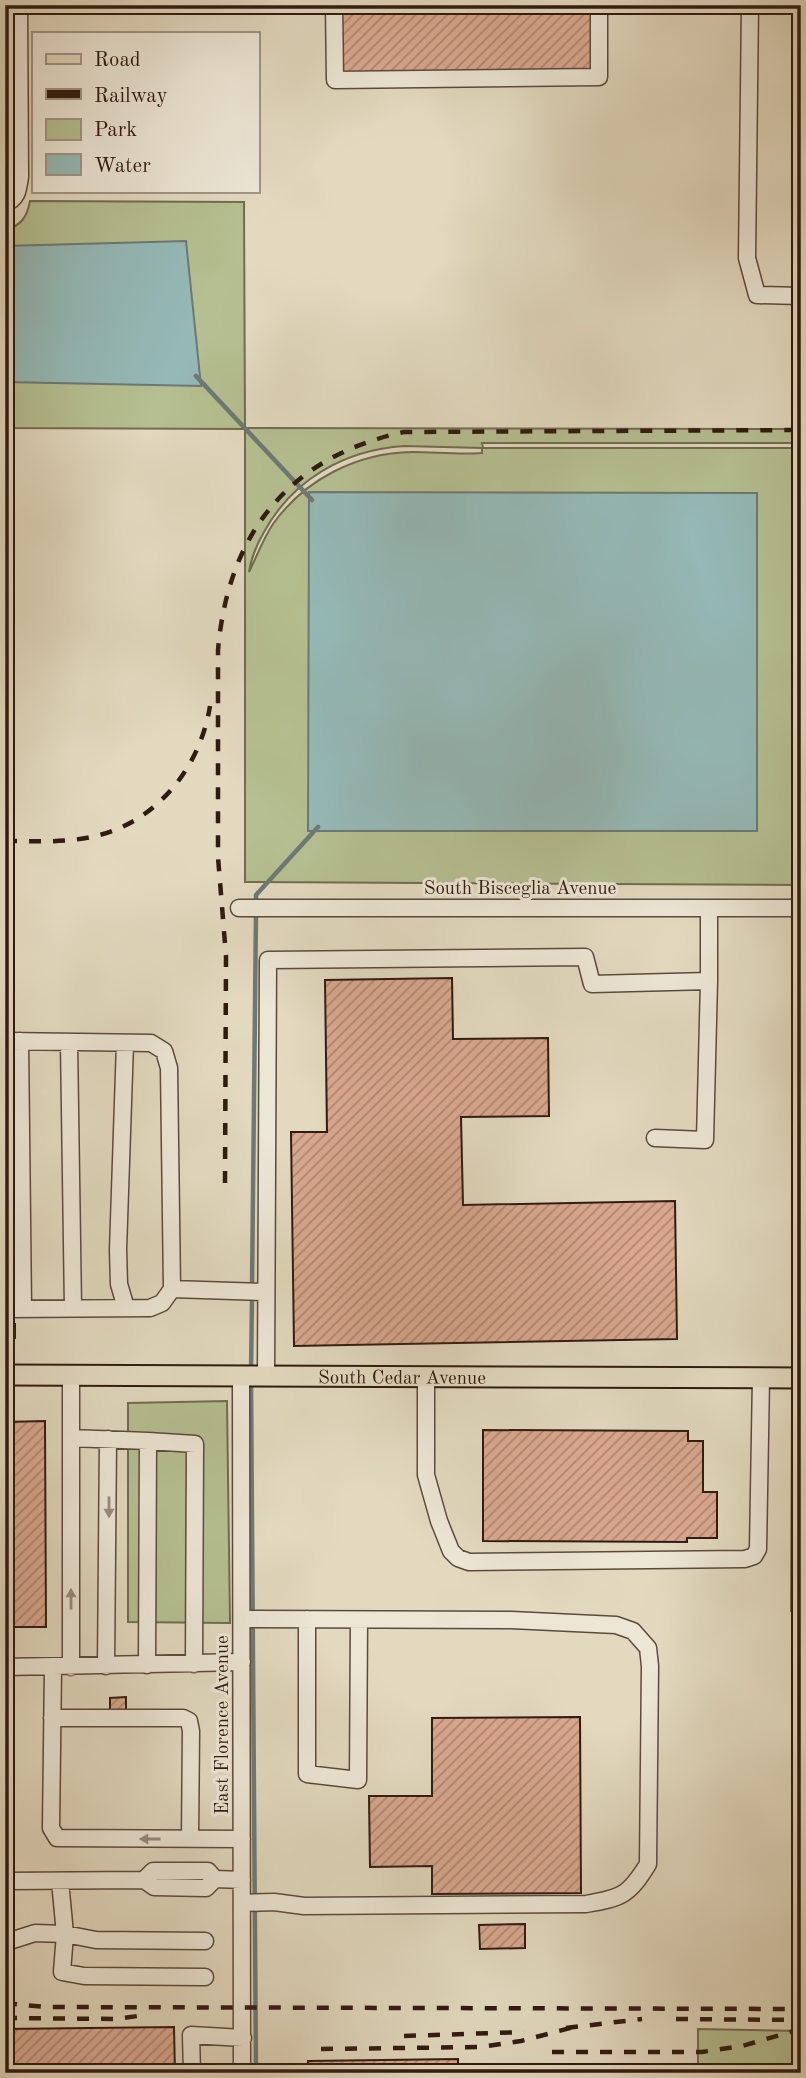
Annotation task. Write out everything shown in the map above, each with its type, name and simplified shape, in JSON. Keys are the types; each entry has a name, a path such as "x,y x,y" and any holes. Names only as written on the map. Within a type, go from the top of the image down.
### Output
{"main road":[{"name":"South Cedar Avenue","path":"5,1375 801,1378"}],"street":[{"path":"5,203 16,196 20,177 19,5"},
{"path":"334,5 335,80 349,80 599,77 599,5"},
{"path":"750,5 747,258 757,295 801,296"},
{"name":"South Bisceglia Avenue","path":"239,908 801,908"},
{"path":"655,1138 705,1140 709,908"},
{"path":"266,1377 268,960 585,957 592,984 709,981"},
{"path":"5,1309 23,1309 73,1309 150,1308 162,1303 172,1289 169,1068 164,1051 151,1043 13,1041 23,1309"},
{"path":"69,1042 73,1309"},
{"path":"125,1043 118,1250 119,1284 125,1308"},
{"path":"172,1289 265,1292"},
{"path":"71,1375 71,1667"},
{"name":"East Florence Avenue","path":"241,1377 243,2073"},
{"path":"426,1377 426,1475 451,1551 458,1559 469,1562 745,1559 754,1556 758,1549 761,1378"},
{"path":"71,1438 195,1444 194,1664"},
{"path":"106,1666 108,1439"},
{"path":"147,1665 148,1441"},
{"path":"242,1619 524,1621 616,1625 633,1632 648,1648 650,1666 648,1864 634,1886 615,1899 586,1904 304,1906 274,1902 243,1903"},
{"path":"307,1619 307,1774 358,1780 359,1620"},
{"path":"5,1667 242,1662"},
{"path":"53,1667 51,1828 57,1838 243,1839"},
{"path":"52,1718 183,1718 189,1721 190,1839"},
{"path":"5,1881 144,1881 153,1871 208,1871 215,1879 243,1880"},
{"path":"60,1881 65,1934 62,1972 84,1976 205,1977"},
{"path":"5,1940 35,1933 65,1934 96,1940 205,1941"},
{"path":"192,2073 191,2035 243,2038"}],"green space":[{"path":"30,201 244,202 245,428 801,429 801,443 482,443 483,448 801,448 801,885 245,882 245,429 5,428 5,230 19,223","holes":["404,446 482,448 482,453 473,454 412,452 372,457 334,471 300,494 286,508 269,530 249,572 259,541 276,513 305,483 341,461 361,454"]},
{"path":"227,1401 230,1623 128,1622 128,1403"},
{"path":"792,1408 801,1408 801,1611 791,1611"},
{"path":"698,2029 801,2031 801,2073 698,2073"}],"water":[{"path":"186,241 201,386 5,382 5,246"},
{"path":"309,492 757,493 757,831 308,831"}],"building":[{"path":"334,5 599,5 599,77 335,80"},
{"path":"452,978 453,1039 548,1038 549,1116 461,1117 463,1205 675,1201 677,1339 294,1346 291,1132 327,1132 325,980"},
{"path":"5,1324 15,1324 15,1338 5,1338"},
{"path":"45,1421 46,1627 5,1627 5,1422"},
{"path":"483,1430 688,1431 688,1441 703,1441 703,1492 717,1492 717,1538 687,1538 687,1542 483,1541"},
{"path":"126,1697 126,1712 110,1711 110,1698"},
{"path":"580,1717 581,1893 432,1894 432,1866 370,1867 369,1796 432,1796 432,1718"},
{"path":"525,1924 525,1948 480,1949 479,1925"},
{"path":"174,2027 175,2073 5,2073 5,2029"},
{"path":"458,2059 458,2073 308,2073 308,2061"}],"waterway":[{"path":"196,376 312,500"},
{"path":"256,903 256,895 318,827"},
{"path":"252,1288 256,912"},
{"path":"251,1372 252,1297"},
{"path":"251,1381 256,2073"}],"railway":[{"path":"225,1183 226,956 218,857 218,650 224,608 235,571 251,537 271,507 297,481 327,460 363,444 404,432 801,430"},
{"path":"5,841 80,839 114,830 136,820 155,806 185,771 205,729 210,706"},
{"path":"5,2003 45,2007 801,2009"},
{"path":"5,2018 116,2019 145,2015"},
{"path":"566,2028 642,2019"},
{"path":"676,2019 801,2020"},
{"path":"321,2049 481,2047 521,2041 574,2027"},
{"path":"552,2052 702,2052 742,2046 801,2029"},
{"path":"404,2036 524,2032"}]}
